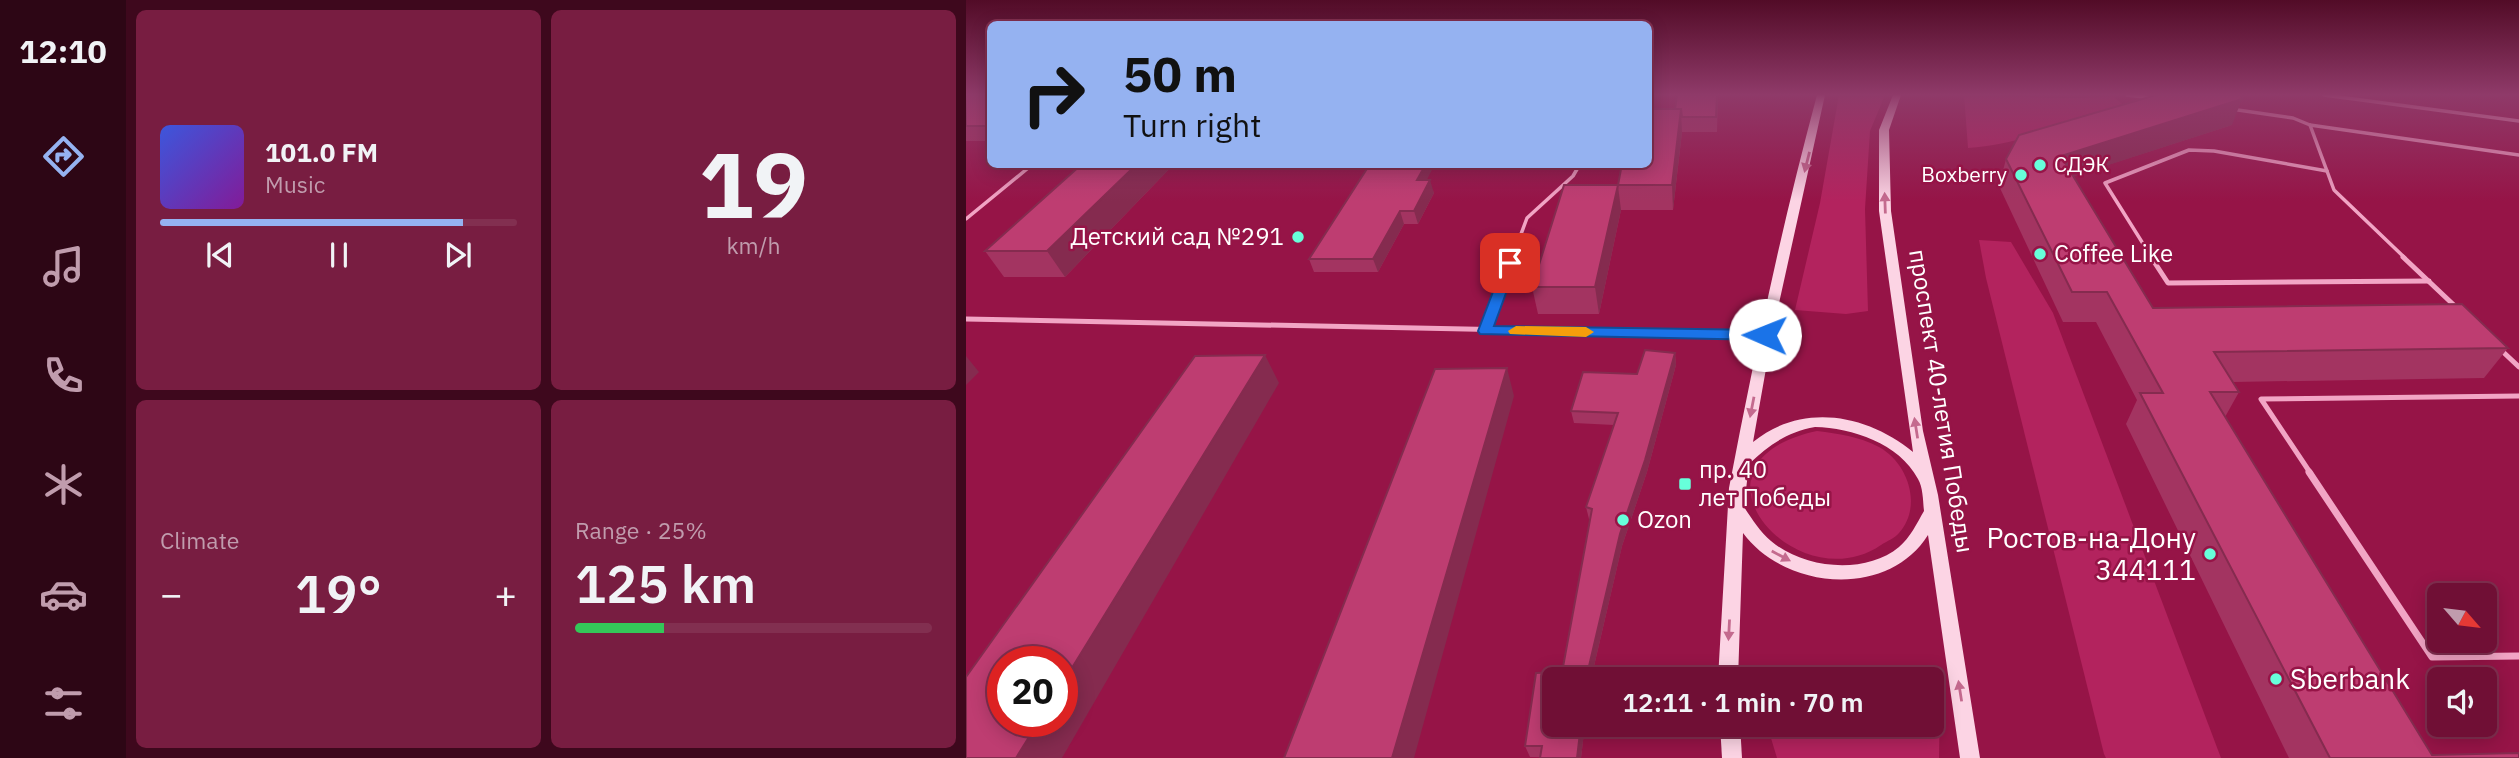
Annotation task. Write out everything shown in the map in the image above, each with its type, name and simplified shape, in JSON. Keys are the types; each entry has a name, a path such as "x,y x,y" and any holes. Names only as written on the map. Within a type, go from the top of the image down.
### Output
{"main road":[{"path":"1729,667 1736,507 1741,462 1765,335 1813,130"},
{"name":"проспект 40-летия Победы","path":"1884,130 1885,211 1916,431 1932,512 1970,758"},
{"path":"1741,462 1776,433 1808,423 1835,422 1874,432 1898,445 1926,478"},
{"path":"1736,507 1768,549 1799,566 1838,572 1875,567 1905,552 1932,512"},
{"path":"1731,737 1732,758"}],"lane":[{"path":"2312,130 2334,190 2459,309"},
{"path":"2347,130 2519,155"},
{"path":"2327,171 2214,151 2189,150 2105,183 2168,283 2429,281"},
{"path":"966,219 1028,168"},
{"path":"1485,331 1527,218 1573,176 1578,168"},
{"path":"966,318 1765,335"},
{"path":"2499,348 2519,367"},
{"path":"2519,396 2261,399 2432,657 2519,656"}],"shaded area":[{"path":"1833,130 1870,130 1865,209 1868,311 1846,314 1795,310 1820,203"},
{"path":"1967,130 2049,130 2008,142 1968,148"},
{"path":"1979,240 2011,242 2053,313 2221,758 2106,758 2104,754 1986,278"},
{"path":"1817,431 1864,440 1879,447 1898,463 1909,486 1911,498 1906,522 1899,533 1881,545 1848,558 1815,556 1785,543 1763,521 1751,496 1754,470 1775,447"},
{"path":"1771,737 1939,737 1939,758 1777,758"}],"building":[{"path":"1652,130 1678,130 1672,185 1618,185 1621,168 1652,168"},
{"path":"2035,130 2142,130 2061,156 2153,308 2462,304 2508,348 2214,352 2239,392 2210,392 2432,755 2519,753 2519,758 2330,758 2140,393 2163,393 2107,292 2072,292 2006,159 2019,135"},
{"path":"1078,168 1133,168 1047,251 985,251"},
{"path":"1367,168 1424,168 1417,180 1430,180 1414,211 1400,211 1373,259 1309,259"},
{"path":"1564,185 1618,185 1595,287 1532,287"},
{"path":"1645,350 1675,353 1645,460 1620,534 1589,667 1563,667 1592,509 1586,507 1618,413 1571,411 1583,372 1637,374"},
{"path":"1265,355 1078,658 1078,646 988,646 1195,356"},
{"path":"1507,368 1392,758 1284,758 1435,369"},
{"path":"987,648 987,737 1029,737 1016,758 966,758 966,677"},
{"path":"1536,673 1542,673 1542,737 1579,737 1577,758 1540,758 1542,746 1525,746"}],"slow traffic":[{"path":"1516,331 1586,332"}],"place":[{"name":"СДЭК","path":"2040,165"},
{"name":"Boxberry","path":"2021,175"},
{"name":"Детский сад №291","path":"1298,237"},
{"name":"Coffee Like","path":"2040,254"},
{"name":"пр. 40 лет Победы","path":"1685,484"},
{"name":"Ozon","path":"1623,520"},
{"name":"Ростов-на-Дону 344111","path":"2210,554"},
{"name":"Sberbank","path":"2276,679"}],"route":[{"path":"1510,263 1485,331 1765,335"}]}
